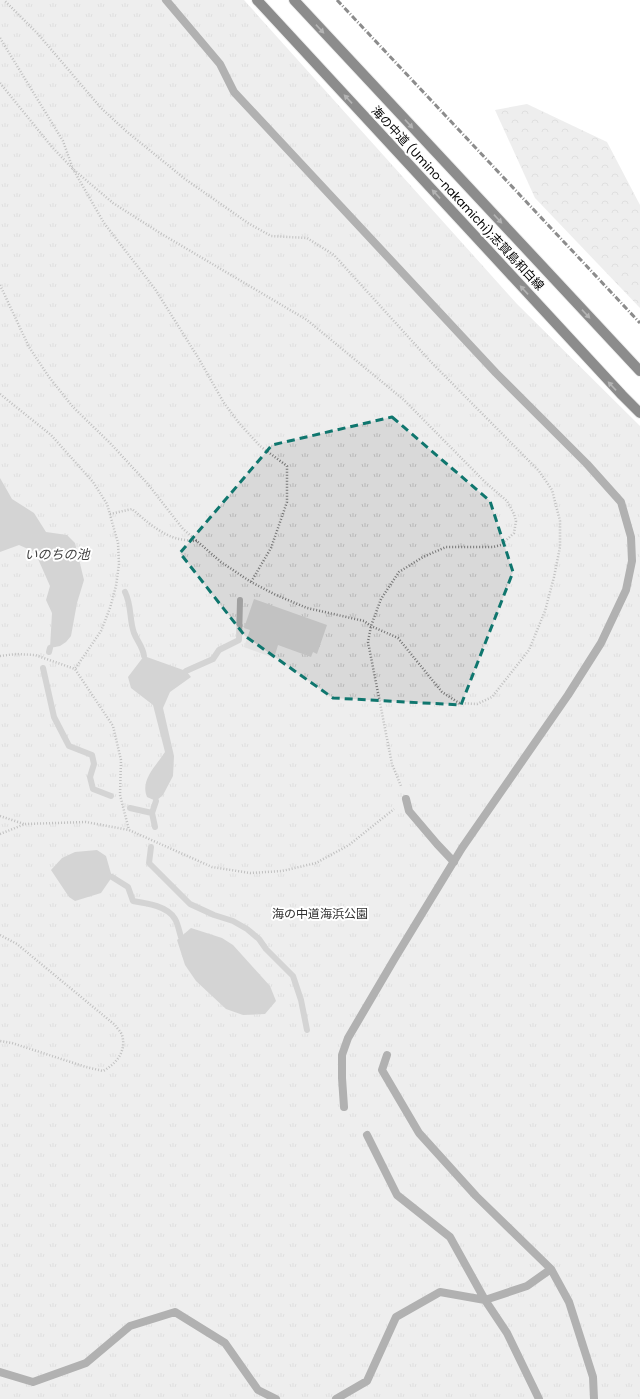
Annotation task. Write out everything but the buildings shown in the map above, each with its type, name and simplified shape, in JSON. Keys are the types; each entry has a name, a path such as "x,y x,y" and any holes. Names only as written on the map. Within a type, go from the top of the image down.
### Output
{"main road":[{"name":"海の中道 (Umino-nakamichi);志賀島和白線","path":"257,0 611,384 640,413"},
{"name":"海の中道 (Umino-nakamichi);志賀島和白線","path":"294,0 640,371"}],"lane":[{"path":"166,0 220,64 234,92 496,373 587,464 621,502 631,537 632,562 626,590 600,643 568,695 454,862 348,1038 342,1055 344,1107"},
{"path":"406,799 409,810 454,862"},
{"path":"387,1055 382,1070 419,1133 476,1196 551,1269 569,1302 593,1377 594,1399"},
{"path":"367,1135 397,1195 450,1237 485,1300 507,1333 539,1399"},
{"path":"336,1399 367,1381 396,1317 440,1292 485,1300 527,1286 551,1269"},
{"path":"0,1372 33,1382 86,1363 130,1326 175,1312 225,1343 258,1390 276,1399"}],"path":[{"path":"0,285 14,317 30,347 49,377 74,407 147,483 183,529 221,562 252,582 276,595 307,608 364,621 371,626 398,638 442,692 458,703 477,704 492,697 529,650 545,611 560,547 560,520 552,490 539,471 431,362 334,255 307,238 271,236 248,223 185,179 126,131 101,108 38,34 4,0"},
{"path":"0,38 63,141 73,169 104,223 155,289 224,403 239,423 260,446 287,466 287,502 271,548 252,582"},
{"path":"0,83 52,147 73,169 113,203 160,233 307,320 404,400 486,483 507,501 516,521 514,533 501,545 446,547 417,560 399,572 380,599 371,626 368,642 392,764 406,799 349,845 316,863 282,872 250,873 212,867 129,830 86,822 25,824 0,816"},
{"path":"0,394 51,435 93,482 107,504 118,543 120,564 110,608 101,632 75,669"},
{"path":"110,514 132,509 153,526 169,535 178,539 198,542"},
{"path":"0,656 16,654 35,655 75,669 113,726 121,760 120,795 129,830"},
{"path":"0,834 25,824"},
{"path":"0,830 5,832"},
{"path":"0,935 17,944 115,1025 122,1035 123,1051 113,1065 103,1071 12,1043 0,1041"}],"highlighted area":[{"path":"392,417 490,501 513,572 461,705 333,698 245,636 180,553 272,445"}],"green space":[{"name":"海の中道海浜公園","path":"0,0 244,0 517,304 640,426 640,1399 0,1399"},
{"path":"527,104 607,142 640,205 640,308 535,198 495,110"}],"water":[{"name":"いのちの池","path":"0,478 12,499 34,513 46,532 67,535 75,543 84,580 77,603 71,636 60,646 50,648 52,613 46,600 50,586 35,552 19,545 0,552"},
{"path":"144,656 186,671 191,677 170,692 163,708 174,756 173,776 163,795 156,801 147,797 145,791 147,779 165,752 153,705 131,688 128,677"},
{"path":"97,850 106,856 112,877 101,893 75,901 69,897 51,870 62,858 75,852"},
{"path":"191,928 222,938 233,945 270,986 276,1001 265,1014 243,1015 226,1009 196,981 185,965 177,940"}],"waterway":[{"path":"125,592 129,602 131,623 144,656"},
{"path":"186,671 213,659 219,650 239,640 240,600"},
{"path":"49,652 50,648"},
{"path":"43,668 54,717 69,746 92,755 94,764 90,777 93,789 111,796"},
{"path":"155,827 152,813 156,801"},
{"path":"130,808 152,813"},
{"path":"151,847 149,863 190,904 214,915 233,921 247,929 259,939 266,949 293,976 301,1000 307,1030"},
{"path":"112,877 128,887 133,901 162,908 172,915 177,923 181,937"}],"railway":[{"path":"337,0 640,323"}]}
